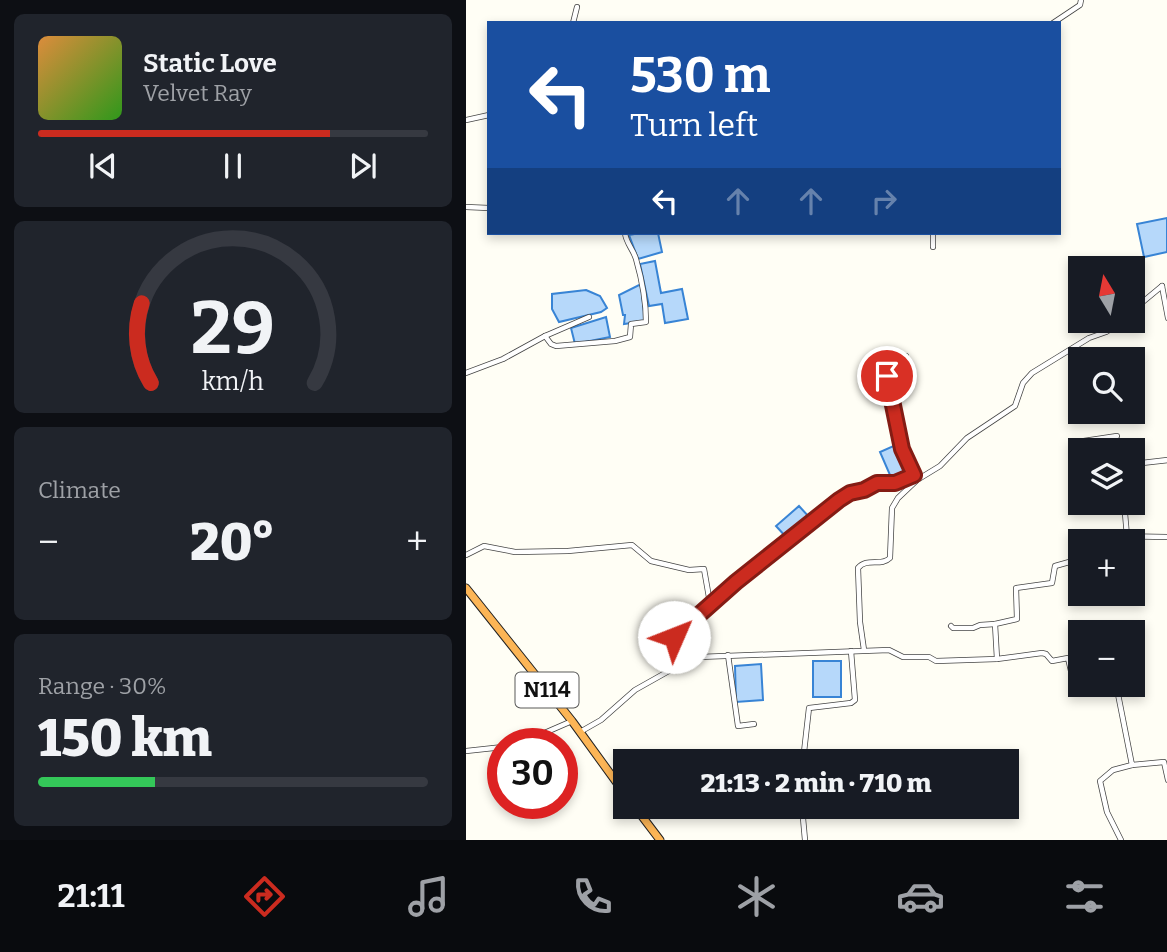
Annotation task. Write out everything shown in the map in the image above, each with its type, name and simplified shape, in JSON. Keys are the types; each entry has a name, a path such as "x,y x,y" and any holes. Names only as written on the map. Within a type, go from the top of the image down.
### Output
{"highway":[{"name":"N114","path":"466,588 572,721 613,777"},
{"path":"644,819 660,840"}],"street":[{"path":"1056,21 1080,5 1081,0"},
{"path":"574,21 577,7"},
{"path":"468,118 487,115"},
{"path":"466,207 487,208"},
{"path":"545,336 556,346 615,341 630,337 631,324 646,321 643,284 625,235"},
{"path":"933,235 933,247"},
{"path":"1145,300 1162,286 1168,318"},
{"path":"466,373 503,359 545,336 589,317"},
{"path":"683,663 674,636 710,603 839,500 877,483 895,483 940,466 967,438 1016,406 1023,383 1032,373 1088,338 1103,333"},
{"path":"906,356 903,373 887,377 902,449 915,477"},
{"path":"1104,438 1117,436"},
{"path":"1145,463 1168,460"},
{"path":"864,650 860,622 859,568 865,562 884,562 890,558 892,508 915,477"},
{"path":"1145,536 1168,537"},
{"path":"466,555 487,546 516,552 568,551 632,545 651,561 689,570 704,569 710,603"},
{"path":"951,626 966,628 1018,617 1016,588 1052,583 1055,566 1068,562"},
{"path":"994,624 997,659"},
{"path":"580,732 601,720 635,690 699,657 889,650 903,657 929,657 936,661 997,659 1045,653 1052,661 1068,658"},
{"path":"804,749 809,708 851,703 855,700 851,651"},
{"path":"728,655 738,726 754,724"},
{"path":"1119,697 1132,765"},
{"path":"556,728 572,721"},
{"path":"466,751 487,749"},
{"path":"1121,840 1107,812 1100,780 1113,770 1164,762 1168,779"},
{"path":"803,819 805,840"}],"water":[{"path":"1167,218 1167,252 1144,256 1137,224"},
{"path":"629,235 658,235 662,252 638,259"},
{"path":"655,261 661,293 682,289 688,319 665,323 662,304 649,306 640,264"},
{"path":"641,284 645,321 624,324 625,315 619,295"},
{"path":"586,290 600,296 607,308 601,312 559,322 552,309 552,294"},
{"path":"606,317 610,337 575,344 571,328"},
{"path":"898,444 912,473 893,482 880,452"},
{"path":"799,506 810,518 787,538 776,526"},
{"path":"813,661 841,661 841,697 813,697"},
{"path":"761,664 763,700 736,702 735,666"}],"route":[{"path":"674,637 736,582 839,500 877,483 895,483 914,475 902,449 887,376"}]}
